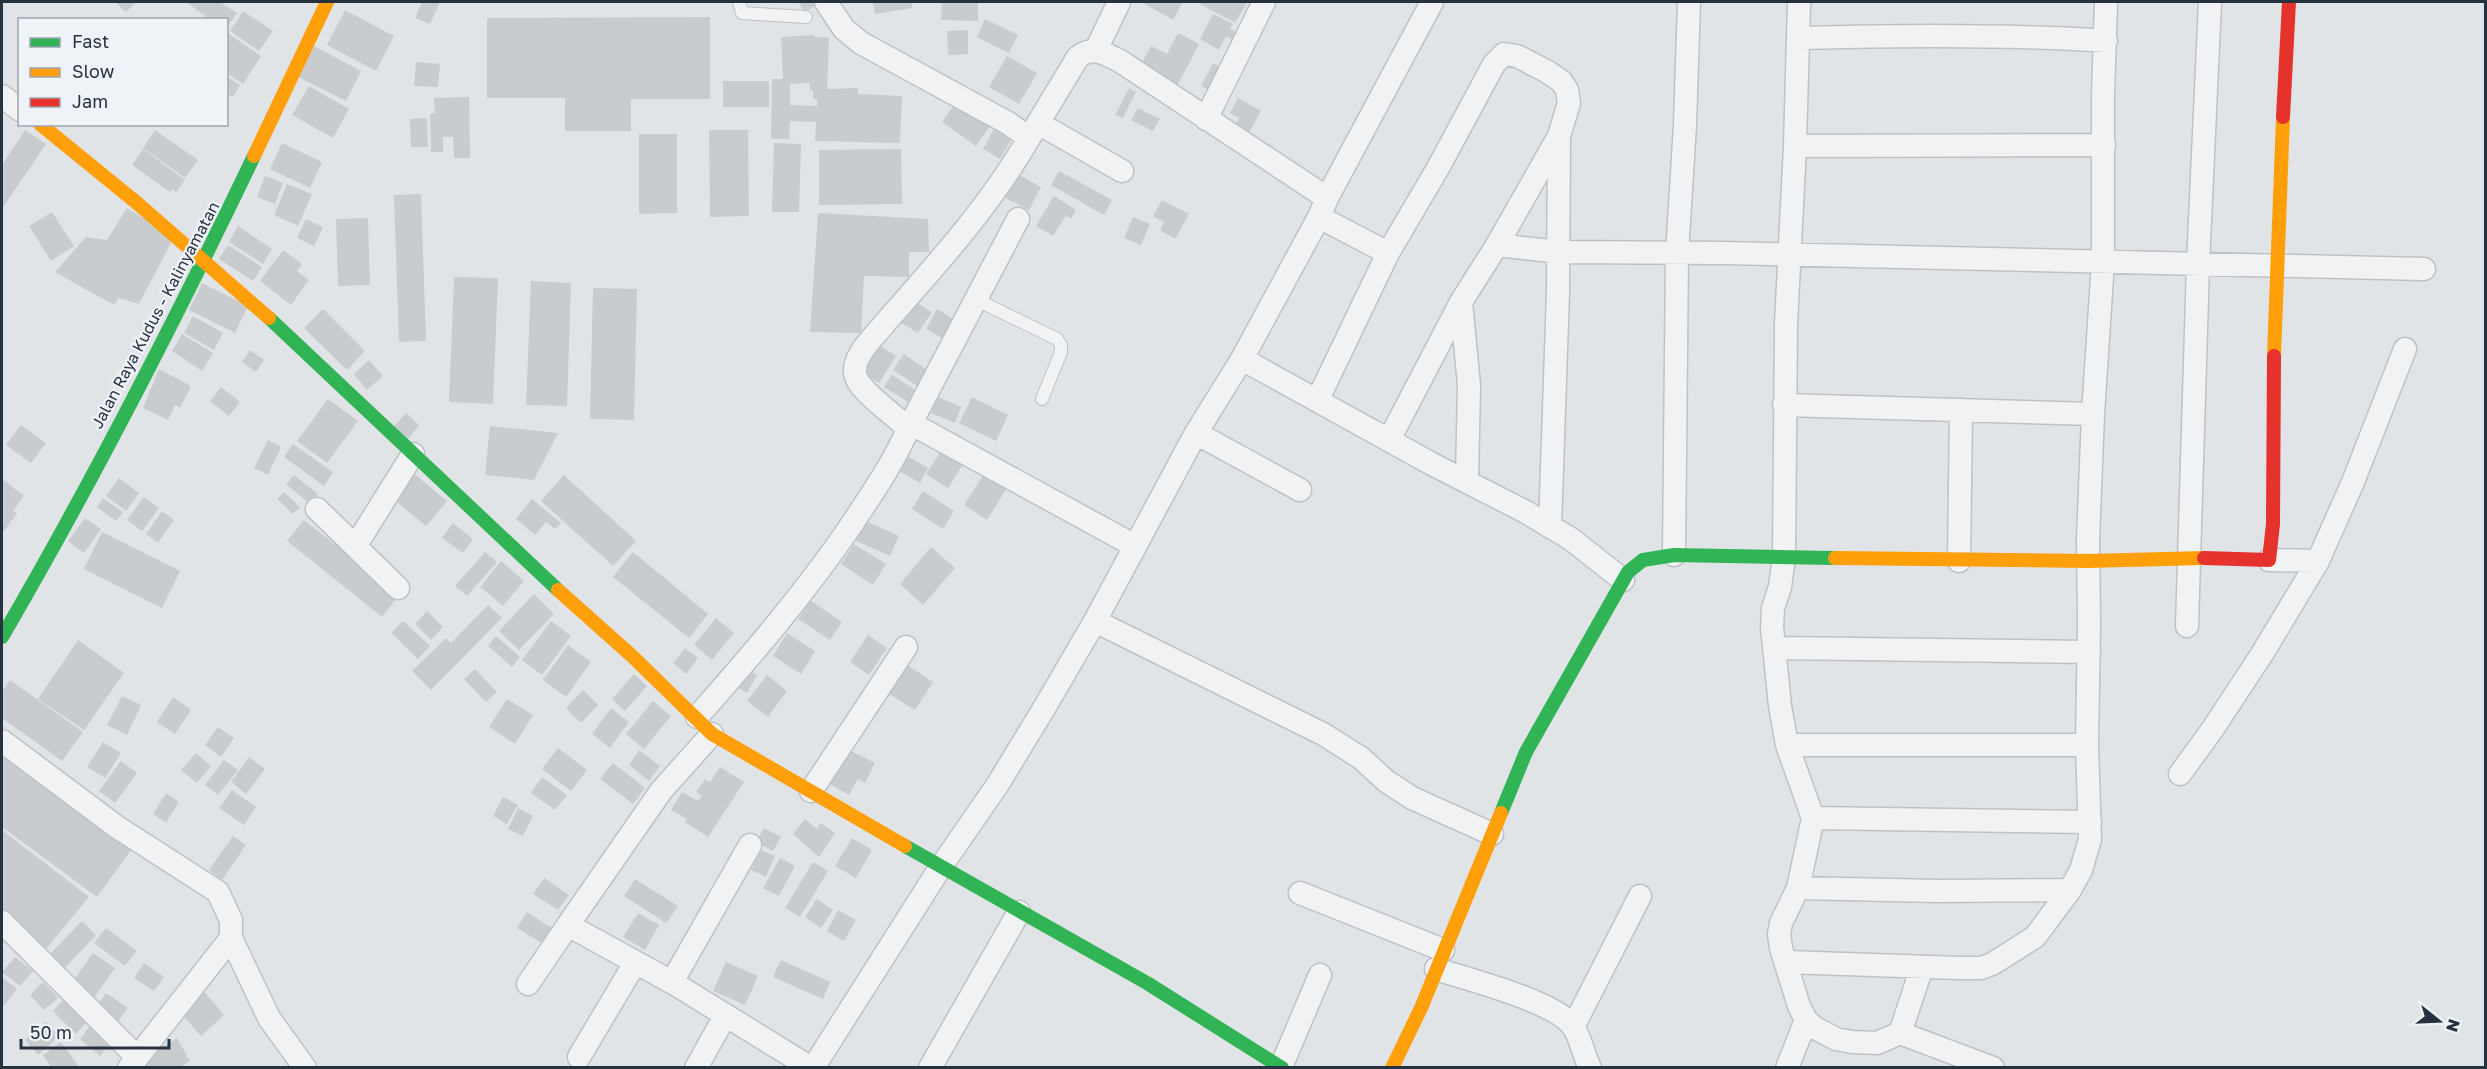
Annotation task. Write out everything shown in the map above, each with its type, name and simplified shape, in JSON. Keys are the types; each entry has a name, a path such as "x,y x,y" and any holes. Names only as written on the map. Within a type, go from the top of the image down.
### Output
{"street":[{"name":"Jalan Raya Kudus - Kalinyamatan","path":"2,638 49,555 203,262 327,2"},
{"path":"826,2 844,29 861,43 1008,123 1034,131 1122,171"},
{"path":"1096,50 1119,2"},
{"path":"1206,119 1264,2"},
{"path":"568,926 672,982 812,1068 940,868 998,784 1095,621 1196,433 1242,359 1432,2"},
{"path":"1674,555 1677,254 1685,125 1689,2"},
{"path":"1799,2 1784,405 1784,557 1780,587 1773,608 1774,648 1783,724 1813,818 1798,888 1785,911 1779,934 1781,948 1806,1020 1836,1039 1852,1042 1877,1042 1900,1033 1993,1068"},
{"path":"1787,962 1981,968 1992,964 2035,937 2070,890 2088,852 2090,822 2087,745 2088,561 2093,414 2103,262 2106,2"},
{"path":"2187,626 2198,264 2210,2"},
{"path":"2269,560 2273,524 2272,438 2276,265 2289,2"},
{"path":"1798,38 1984,36 2106,41"},
{"path":"1135,546 910,426 863,388 855,374 856,361 875,335 945,256 998,187 1078,57 1085,51 1096,50 1120,61 1206,119 1323,208 1388,253"},
{"path":"1318,399 1388,253 1438,168 1494,64 1504,54 1517,56 1546,71 1561,81 1568,90 1569,103 1559,136 1497,245 1461,302 1389,440"},
{"path":"2,96 18,108"},
{"path":"42,126 279,327 704,725 940,868 1147,983 1281,1067 1320,975"},
{"path":"1550,527 1559,252 1559,136"},
{"path":"1795,146 2104,145"},
{"path":"528,984 662,791 704,725 784,615 829,558 896,456 1018,219"},
{"path":"1497,245 1559,252 2424,269"},
{"path":"1461,302 1470,385 1467,480"},
{"path":"2180,774 2225,711 2319,561 2405,350"},
{"path":"1242,359 1550,527 1571,540 1623,580"},
{"path":"1784,405 2093,414"},
{"path":"1959,561 1961,410"},
{"path":"1196,433 1300,490"},
{"path":"356,545 413,454"},
{"path":"316,509 356,545 398,588"},
{"path":"1392,1068 1420,1008 1543,718 1597,629 1623,580 1633,566 1650,556 1959,561 2188,559 2319,561"},
{"path":"1095,621 1323,734 1361,758 1386,781 1412,798 1492,834"},
{"path":"811,791 906,647"},
{"path":"1774,648 2089,652"},
{"path":"2,741 117,826 218,892 231,920 231,938 269,1018 305,1068"},
{"path":"1788,745 2087,745"},
{"path":"1813,818 2090,822"},
{"path":"672,982 750,845"},
{"path":"1798,888 1938,891 2070,890"},
{"path":"1300,893 1564,1017 1573,1027 1590,1068"},
{"path":"1573,1027 1640,896"},
{"path":"930,1068 1019,912"},
{"path":"2,922 133,1063 231,938"},
{"path":"579,1057 635,963"},
{"path":"1900,1033 1922,967"},
{"path":"696,1068 724,1016"},
{"path":"1787,1068 1806,1020"}],"lane":[{"path":"739,2 742,14 806,17"},
{"path":"975,299 1057,339 1061,345 1061,352 1042,399"}],"building":[{"path":"115,2 136,2 126,12"},
{"path":"186,2 220,2 237,13 228,26 228,18 208,18"},
{"path":"422,2 440,2 430,24 415,18"},
{"path":"798,2 823,2 804,12"},
{"path":"873,2 912,2 912,8 875,14"},
{"path":"942,2 978,2 978,21 941,20"},
{"path":"1144,2 1183,2 1173,20"},
{"path":"1201,2 1247,2 1235,23 1200,4"},
{"path":"345,10 394,36 376,71 327,45"},
{"path":"243,11 273,31 259,51 230,31"},
{"path":"1213,14 1233,24 1230,29 1243,36 1239,44 1226,36 1219,50 1200,39"},
{"path":"710,17 710,99 631,99 631,131 565,131 565,98 487,98 487,18"},
{"path":"985,19 1018,35 1009,53 977,37"},
{"path":"968,30 968,54 948,55 947,31"},
{"path":"228,33 261,56 243,84 228,74"},
{"path":"1178,33 1199,44 1177,86 1140,66 1151,46 1167,54"},
{"path":"814,35 814,37 829,38 827,89 858,88 858,94 902,96 900,143 815,141 816,122 790,121 789,139 771,139 772,79 783,79 781,37","holes":["810,83 810,90 813,90 813,99 817,99 817,106 790,105 790,84"]},
{"path":"314,46 361,71 346,101 298,77"},
{"path":"1007,56 1037,73 1019,104 989,87"},
{"path":"416,62 440,64 438,87 414,86"},
{"path":"1213,63 1227,70 1215,93 1201,86"},
{"path":"228,77 240,85 233,97 228,94"},
{"path":"723,81 769,81 769,107 723,107"},
{"path":"309,86 349,109 333,138 292,115"},
{"path":"1129,88 1136,92 1123,118 1115,115"},
{"path":"469,97 470,158 454,158 453,137 443,137 443,152 431,152 430,114 435,113 434,98"},
{"path":"1238,98 1261,111 1246,138 1232,131 1239,118 1230,113"},
{"path":"956,102 990,126 976,146 942,122"},
{"path":"1138,108 1160,119 1153,131 1131,120"},
{"path":"427,118 428,147 411,147 410,119"},
{"path":"995,127 1013,137 1000,159 983,149"},
{"path":"25,130 46,144 2,209 2,165"},
{"path":"155,130 198,160 185,178 143,148"},
{"path":"709,130 748,130 749,216 710,217"},
{"path":"639,134 677,134 677,213 639,214"},
{"path":"282,143 322,162 310,188 270,169"},
{"path":"774,143 801,144 799,212 772,212"},
{"path":"143,149 185,180 176,192 173,189 170,192 132,165"},
{"path":"901,149 902,204 819,205 819,150"},
{"path":"1059,171 1112,200 1104,215 1051,185"},
{"path":"1018,174 1041,187 1029,210 1005,198"},
{"path":"265,176 283,183 275,204 257,197"},
{"path":"287,184 312,194 298,226 274,215"},
{"path":"421,194 426,341 399,342 394,195"},
{"path":"1054,196 1076,210 1071,219 1066,215 1053,236 1036,226"},
{"path":"1162,200 1189,214 1175,239 1160,230 1164,222 1153,216"},
{"path":"127,208 174,237 139,304 119,298 114,305 55,272 86,237 107,240"},
{"path":"52,212 74,246 51,261 29,226"},
{"path":"818,213 928,219 929,252 909,252 909,277 864,276 861,333 810,332"},
{"path":"1133,217 1150,224 1141,245 1124,238"},
{"path":"368,218 370,285 338,286 336,219"},
{"path":"306,219 323,227 314,246 297,238"},
{"path":"238,226 272,249 263,264 229,242"},
{"path":"228,245 262,267 253,281 219,259"},
{"path":"283,250 302,264 297,271 309,280 291,305 260,281"},
{"path":"454,277 498,278 493,404 449,402"},
{"path":"531,281 571,283 567,406 526,405"},
{"path":"202,283 248,306 235,333 189,310"},
{"path":"593,288 637,289 634,420 590,419"},
{"path":"911,299 932,312 918,333 898,321"},
{"path":"323,309 365,351 347,370 304,328"},
{"path":"937,309 955,320 944,339 926,329"},
{"path":"193,316 223,333 214,350 184,333"},
{"path":"182,334 213,353 202,371 172,351"},
{"path":"874,342 896,356 879,383 857,369"},
{"path":"250,350 264,360 256,372 242,362"},
{"path":"904,354 927,370 917,386 893,370"},
{"path":"369,360 383,376 367,390 354,374"},
{"path":"159,369 191,386 180,408 175,405 168,420 143,408"},
{"path":"892,375 916,390 908,402 884,387"},
{"path":"221,387 240,402 229,416 210,401"},
{"path":"938,397 961,407 955,423 931,413"},
{"path":"972,397 1008,415 996,441 959,423"},
{"path":"328,399 358,421 327,463 297,441"},
{"path":"406,413 419,425 407,440 393,427"},
{"path":"21,425 46,443 31,463 6,445"},
{"path":"490,426 558,433 534,480 485,475"},
{"path":"268,440 281,447 268,475 254,468"},
{"path":"293,444 333,472 324,486 284,457"},
{"path":"943,448 965,461 948,488 926,474"},
{"path":"904,454 928,468 920,483 895,469"},
{"path":"986,471 1008,486 987,520 964,505"},
{"path":"412,472 447,501 426,526 391,497"},
{"path":"294,475 318,494 310,504 286,484"},
{"path":"564,475 636,541 613,566 541,501"},
{"path":"119,478 139,493 126,511 106,496"},
{"path":"2,479 24,496 13,511 17,513 2,534"},
{"path":"923,491 954,511 943,529 912,509"},
{"path":"284,492 300,507 293,514 277,499"},
{"path":"144,497 159,508 142,531 127,520"},
{"path":"103,498 123,512 116,521 97,507"},
{"path":"532,499 561,523 555,529 546,522 535,535 516,519"},
{"path":"162,511 174,520 158,543 146,534"},
{"path":"85,518 101,529 84,553 68,541"},
{"path":"861,519 899,536 890,556 852,539"},
{"path":"304,520 399,595 382,617 287,541"},
{"path":"453,523 473,539 463,553 442,538"},
{"path":"102,532 180,571 162,608 84,569"},
{"path":"854,544 886,564 873,585 841,564"},
{"path":"931,547 955,568 923,605 900,584"},
{"path":"485,552 497,562 467,596 455,586"},
{"path":"633,552 708,614 689,638 613,577"},
{"path":"501,561 524,581 503,606 480,587"},
{"path":"534,594 554,614 519,650 499,631"},
{"path":"810,600 842,622 830,640 798,619"},
{"path":"488,605 502,618 431,690 412,671 446,638 451,643"},
{"path":"427,611 443,627 431,640 415,624"},
{"path":"716,618 734,633 712,660 694,645"},
{"path":"403,621 430,646 418,659 391,633"},
{"path":"551,621 571,636 542,675 522,660"},
{"path":"787,633 815,651 801,674 773,656"},
{"path":"868,635 887,648 869,675 850,662"},
{"path":"496,636 520,657 512,667 488,646"},
{"path":"78,640 124,673 84,730 38,699"},
{"path":"568,645 591,662 566,697 543,680"},
{"path":"685,648 698,658 686,674 673,663"},
{"path":"904,663 933,682 915,710 886,692"},
{"path":"743,667 757,675 747,693 733,685"},
{"path":"475,669 497,692 486,702 464,679"},
{"path":"634,674 647,686 625,711 612,699"},
{"path":"767,675 787,691 768,717 747,701"},
{"path":"10,680 83,732 62,761 2,718 2,691"},
{"path":"583,690 598,705 581,723 566,708"},
{"path":"122,696 141,705 127,735 107,725"},
{"path":"173,697 191,710 175,734 157,722"},
{"path":"507,699 533,715 515,744 489,727"},
{"path":"653,701 671,716 644,749 626,734"},
{"path":"611,708 629,722 610,748 592,734"},
{"path":"218,727 234,738 221,757 205,745"},
{"path":"103,742 121,753 105,778 87,767"},
{"path":"558,748 587,770 571,791 542,769"},
{"path":"845,748 875,763 865,783 858,779 849,795 830,784 838,770"},
{"path":"2,749 134,846 97,897 2,827"},
{"path":"639,750 660,766 649,781 629,765"},
{"path":"196,753 211,766 197,783 181,770"},
{"path":"249,757 265,769 246,794 231,782"},
{"path":"224,760 238,770 218,795 205,785"},
{"path":"121,761 137,773 115,803 99,791"},
{"path":"613,763 645,788 633,804 600,779"},
{"path":"720,767 744,782 708,837 685,822 687,819 671,810 682,792 698,801 702,796 696,792 705,779 710,782"},
{"path":"542,777 567,795 555,810 531,793"},
{"path":"232,790 256,807 244,825 219,808"},
{"path":"166,793 179,802 166,823 153,814"},
{"path":"503,797 518,805 507,824 493,816"},
{"path":"518,808 533,816 523,836 508,829"},
{"path":"805,819 817,829 821,823 835,833 819,857 793,834"},
{"path":"764,828 781,837 773,851 756,842"},
{"path":"2,830 89,897 40,956 2,915"},
{"path":"233,836 246,845 222,880 209,870"},
{"path":"852,838 872,850 856,878 835,866"},
{"path":"761,850 775,856 766,877 751,870"},
{"path":"780,858 795,866 779,896 763,888"},
{"path":"813,862 828,871 800,917 785,908"},
{"path":"544,878 569,895 558,910 533,894"},
{"path":"635,879 678,906 666,923 624,896"},
{"path":"817,899 833,910 821,928 805,917"},
{"path":"838,910 856,920 844,941 827,931"},
{"path":"527,912 552,928 542,943 517,928"},
{"path":"638,913 659,925 645,950 623,937"},
{"path":"82,921 96,935 64,969 49,955"},
{"path":"106,928 137,951 125,966 94,943"},
{"path":"93,953 115,968 93,999 71,984"},
{"path":"15,957 33,971 20,986 2,972"},
{"path":"781,960 830,982 823,999 773,977"},
{"path":"726,962 758,976 745,1005 713,991"},
{"path":"144,963 164,977 154,991 134,978"},
{"path":"2,977 17,989 2,1008"},
{"path":"43,982 58,998 44,1010 30,995"},
{"path":"201,988 224,1015 201,1036 177,1009"},
{"path":"106,993 128,1008 116,1024 95,1008"},
{"path":"67,996 90,1019 76,1034 53,1011"},
{"path":"46,1022 59,1037 38,1055 25,1040"},
{"path":"89,1027 109,1045 100,1056 80,1039"},
{"path":"177,1038 190,1061 179,1068 148,1068 143,1058"},
{"path":"61,1042 80,1068 52,1068 43,1055"}],"traffic: fast":[{"path":"2,637 133,399 254,156"},
{"path":"269,318 558,590"},
{"path":"1501,813 1526,752 1628,572 1643,560 1674,555 1835,558"},
{"path":"905,846 1147,983 1282,1068"}],"traffic: slow":[{"path":"254,156 327,2"},
{"path":"2274,356 2283,117"},
{"path":"42,126 137,203 269,318"},
{"path":"1835,558 2088,561 2204,558"},
{"path":"558,590 632,656 712,734 905,846"},
{"path":"1392,1068 1421,1008 1501,813"}],"traffic: jam":[{"path":"2283,117 2289,2"},
{"path":"2204,558 2269,560 2273,524 2274,356"}]}
